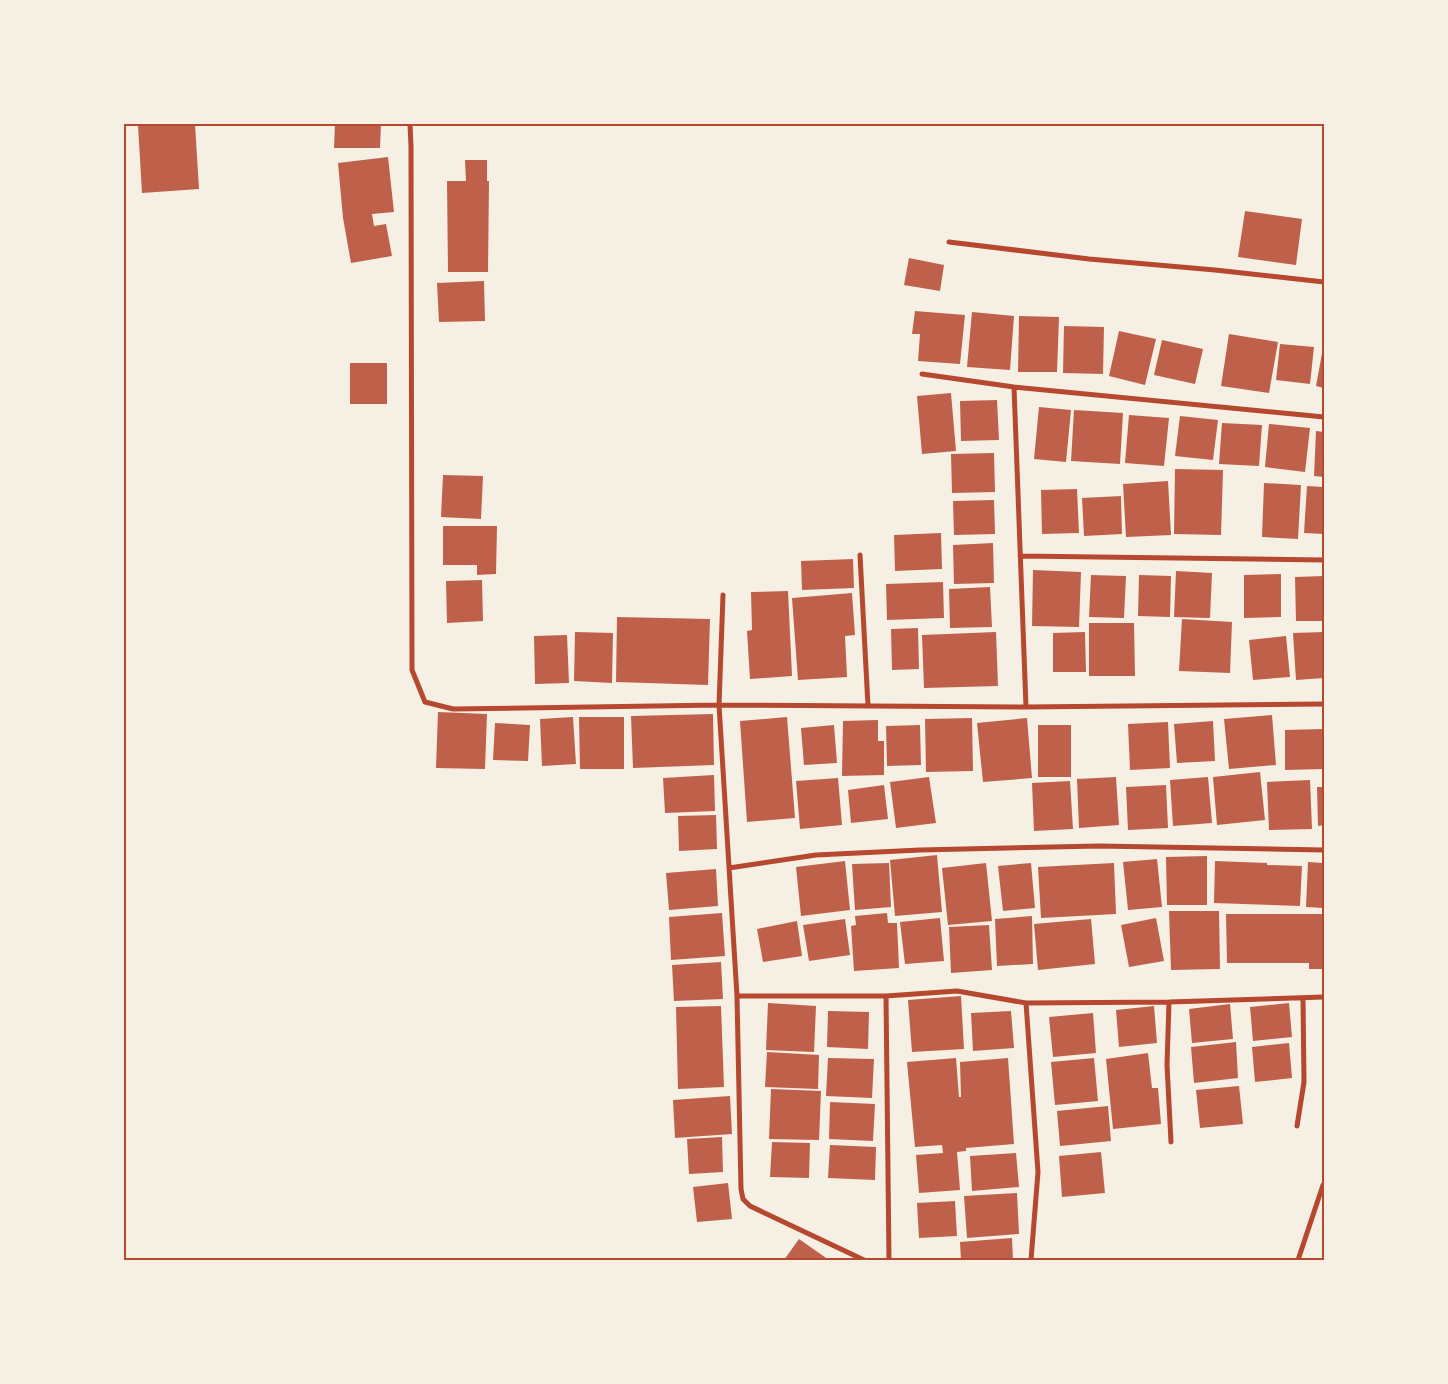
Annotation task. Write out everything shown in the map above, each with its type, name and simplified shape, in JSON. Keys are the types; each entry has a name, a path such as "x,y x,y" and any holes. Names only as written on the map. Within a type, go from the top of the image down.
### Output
{"street":[{"path":"410,124 412,670 425,702 453,709 719,705 1026,706 1324,704"},
{"path":"949,242 1089,259 1324,282"},
{"path":"922,374 1014,387 1324,417"},
{"path":"1014,387 1026,706"},
{"path":"860,555 868,706"},
{"path":"1020,556 1324,560"},
{"path":"723,595 719,705 736,996 741,1189 743,1199 750,1206 864,1260"},
{"path":"729,868 816,856 920,850 1099,846 1324,850"},
{"path":"736,996 886,996 957,991 1026,1003 1169,1002 1324,997"},
{"path":"886,996 889,1260"},
{"path":"1297,1126 1304,1082 1302,998"},
{"path":"1169,1002 1167,1065 1171,1142"},
{"path":"1026,1003 1038,1172 1031,1260"},
{"path":"1298,1260 1323,1185"}],"building":[{"path":"195,124 199,189 142,193 138,125"},
{"path":"335,124 381,124 380,148 334,148"},
{"path":"388,157 394,212 372,214 374,226 386,224 392,256 351,263 343,218 338,163"},
{"path":"465,160 487,160 487,181 489,181 488,272 448,272 447,181 466,181"},
{"path":"1245,211 1302,219 1296,265 1238,257"},
{"path":"909,258 944,265 940,291 904,285"},
{"path":"484,281 485,321 439,322 437,283"},
{"path":"915,311 965,315 960,364 918,361 920,334 912,334"},
{"path":"972,312 1014,316 1010,370 967,367"},
{"path":"1019,316 1059,317 1057,372 1018,372"},
{"path":"1064,326 1104,327 1103,374 1063,373"},
{"path":"1119,331 1156,339 1145,385 1109,376"},
{"path":"1229,334 1278,342 1269,393 1221,386"},
{"path":"1162,340 1203,349 1195,384 1154,375"},
{"path":"1280,344 1314,347 1310,384 1276,380"},
{"path":"1324,349 1324,388 1316,386"},
{"path":"350,363 387,363 387,404 350,404"},
{"path":"951,393 956,451 922,454 917,396"},
{"path":"997,400 999,440 961,441 960,401"},
{"path":"1039,407 1071,410 1066,462 1034,459"},
{"path":"1074,410 1123,413 1120,464 1071,461"},
{"path":"1129,415 1169,418 1164,466 1125,463"},
{"path":"1180,416 1218,420 1213,460 1175,456"},
{"path":"1222,423 1262,425 1259,466 1219,464"},
{"path":"1269,424 1310,428 1305,472 1265,467"},
{"path":"1316,431 1324,432 1324,477 1314,476"},
{"path":"994,453 995,492 952,493 951,454"},
{"path":"1175,469 1223,470 1221,535 1174,534"},
{"path":"443,475 483,476 481,519 441,517"},
{"path":"1168,481 1171,535 1126,537 1123,484"},
{"path":"1264,483 1301,485 1298,539 1262,537"},
{"path":"1307,486 1324,487 1324,534 1304,533"},
{"path":"1077,489 1079,533 1042,534 1041,490"},
{"path":"1121,496 1122,534 1084,536 1082,498"},
{"path":"994,500 995,534 954,535 953,501"},
{"path":"443,526 497,526 496,574 477,575 477,565 443,565"},
{"path":"941,533 942,569 895,571 894,535"},
{"path":"993,543 994,583 954,584 953,545"},
{"path":"853,559 854,588 802,590 801,561"},
{"path":"1033,570 1081,572 1079,627 1032,626"},
{"path":"1176,571 1212,573 1210,618 1174,617"},
{"path":"1281,574 1281,617 1244,618 1244,575"},
{"path":"1091,575 1126,576 1124,618 1089,617"},
{"path":"1139,575 1171,576 1170,617 1138,616"},
{"path":"1324,576 1324,621 1296,621 1295,577"},
{"path":"482,580 483,621 447,623 446,581"},
{"path":"943,582 944,618 887,620 886,584"},
{"path":"990,587 992,627 950,628 949,589"},
{"path":"788,591 792,676 750,679 747,631 752,630 751,592"},
{"path":"852,593 855,635 845,636 847,677 798,680 792,598"},
{"path":"617,617 710,619 708,685 616,682"},
{"path":"1182,619 1232,622 1230,673 1179,671"},
{"path":"1089,623 1134,623 1135,676 1089,676"},
{"path":"918,628 919,669 892,670 891,629"},
{"path":"575,632 613,633 612,683 574,681"},
{"path":"996,632 998,686 924,688 922,635"},
{"path":"1085,632 1086,672 1053,672 1053,633"},
{"path":"1324,632 1324,678 1296,680 1293,633"},
{"path":"567,635 569,683 535,684 534,636"},
{"path":"1286,636 1290,677 1253,680 1249,640"},
{"path":"438,712 487,714 485,769 436,768"},
{"path":"713,714 714,765 633,768 631,716"},
{"path":"1272,715 1276,765 1229,769 1224,719"},
{"path":"573,717 576,764 542,766 540,719"},
{"path":"579,717 624,717 624,769 580,769"},
{"path":"787,717 795,818 747,822 740,721"},
{"path":"972,718 973,771 926,772 925,719"},
{"path":"1027,718 1032,778 983,782 977,723"},
{"path":"878,720 878,741 884,741 884,775 842,776 843,721"},
{"path":"1213,721 1215,761 1177,763 1174,724"},
{"path":"1168,722 1170,768 1130,770 1128,724"},
{"path":"495,723 530,725 528,761 493,760"},
{"path":"834,725 837,763 804,765 801,728"},
{"path":"920,725 921,765 887,766 886,726"},
{"path":"1038,725 1071,725 1071,777 1038,777"},
{"path":"1322,729 1324,769 1285,770 1285,730"},
{"path":"1260,772 1265,820 1217,825 1213,777"},
{"path":"714,775 715,811 665,813 663,778"},
{"path":"929,777 936,823 896,828 890,782"},
{"path":"1116,777 1119,825 1079,828 1077,779"},
{"path":"1208,777 1212,823 1173,826 1170,780"},
{"path":"838,778 842,825 800,829 796,781"},
{"path":"1310,780 1312,829 1269,830 1267,782"},
{"path":"1070,781 1073,829 1034,831 1032,783"},
{"path":"884,785 888,819 851,823 848,790"},
{"path":"1166,785 1168,828 1128,830 1126,787"},
{"path":"1317,787 1324,787 1324,825 1318,826"},
{"path":"716,815 717,849 679,851 678,816"},
{"path":"937,855 942,912 895,916 890,860"},
{"path":"1207,856 1207,905 1167,905 1166,857"},
{"path":"1157,859 1162,907 1128,910 1123,862"},
{"path":"845,861 850,910 801,916 796,867"},
{"path":"1215,861 1302,866 1300,906 1214,903"},
{"path":"1308,862 1324,863 1324,908 1306,907"},
{"path":"889,863 891,907 855,910 852,864"},
{"path":"986,863 992,921 948,925 942,868"},
{"path":"1031,863 1035,908 1003,911 998,866"},
{"path":"1114,863 1116,914 1041,918 1038,867"},
{"path":"716,869 718,906 669,910 666,873"},
{"path":"1169,911 1219,911 1220,969 1171,970"},
{"path":"722,913 725,956 671,960 669,917"},
{"path":"887,913 888,923 897,923 899,968 854,971 851,926 856,925 855,916"},
{"path":"1226,914 1324,914 1324,969 1309,969 1309,963 1227,963"},
{"path":"1032,916 1033,964 997,966 995,919"},
{"path":"940,918 944,961 905,964 900,922"},
{"path":"1156,918 1164,961 1129,967 1121,925"},
{"path":"845,919 850,955 809,961 803,925"},
{"path":"1091,919 1095,964 1038,970 1034,924"},
{"path":"797,921 802,956 763,962 757,929"},
{"path":"989,925 992,970 951,973 949,927"},
{"path":"721,962 723,999 674,1001 672,965"},
{"path":"961,996 964,1049 912,1052 908,1000"},
{"path":"768,1003 816,1006 814,1052 766,1050"},
{"path":"1289,1003 1292,1037 1253,1041 1250,1007"},
{"path":"1230,1004 1233,1039 1192,1043 1189,1009"},
{"path":"721,1006 724,1087 678,1089 676,1007"},
{"path":"1154,1006 1157,1043 1119,1047 1116,1010"},
{"path":"828,1011 869,1012 868,1049 827,1047"},
{"path":"1011,1011 1014,1048 973,1051 971,1013"},
{"path":"1093,1013 1096,1053 1053,1057 1049,1017"},
{"path":"1236,1042 1238,1078 1194,1083 1191,1047"},
{"path":"1289,1043 1292,1078 1255,1082 1252,1047"},
{"path":"767,1052 819,1055 818,1089 765,1087"},
{"path":"1148,1053 1152,1088 1158,1088 1161,1124 1113,1129 1106,1059"},
{"path":"828,1058 874,1059 872,1098 826,1096"},
{"path":"956,1058 959,1097 961,1097 960,1062 1008,1058 1014,1144 966,1148 966,1151 957,1152 960,1190 919,1193 916,1155 943,1153 942,1145 915,1147 907,1062"},
{"path":"1094,1058 1098,1101 1055,1105 1051,1062"},
{"path":"1239,1086 1243,1124 1200,1128 1196,1090"},
{"path":"771,1089 821,1091 819,1140 769,1139"},
{"path":"730,1096 732,1134 675,1138 673,1100"},
{"path":"830,1102 875,1104 873,1141 829,1139"},
{"path":"1108,1106 1111,1141 1060,1146 1057,1111"},
{"path":"722,1137 723,1172 689,1174 687,1139"},
{"path":"772,1142 810,1143 809,1178 770,1177"},
{"path":"830,1145 876,1147 875,1180 828,1178"},
{"path":"1101,1152 1105,1193 1062,1197 1059,1156"},
{"path":"1016,1153 1019,1187 972,1191 970,1156"},
{"path":"728,1183 732,1219 697,1222 693,1187"},
{"path":"1017,1193 1019,1234 967,1238 964,1196"},
{"path":"955,1201 957,1236 919,1238 917,1203"},
{"path":"1012,1238 1013,1260 961,1260 960,1242"},
{"path":"799,1239 829,1260 784,1260"}]}
